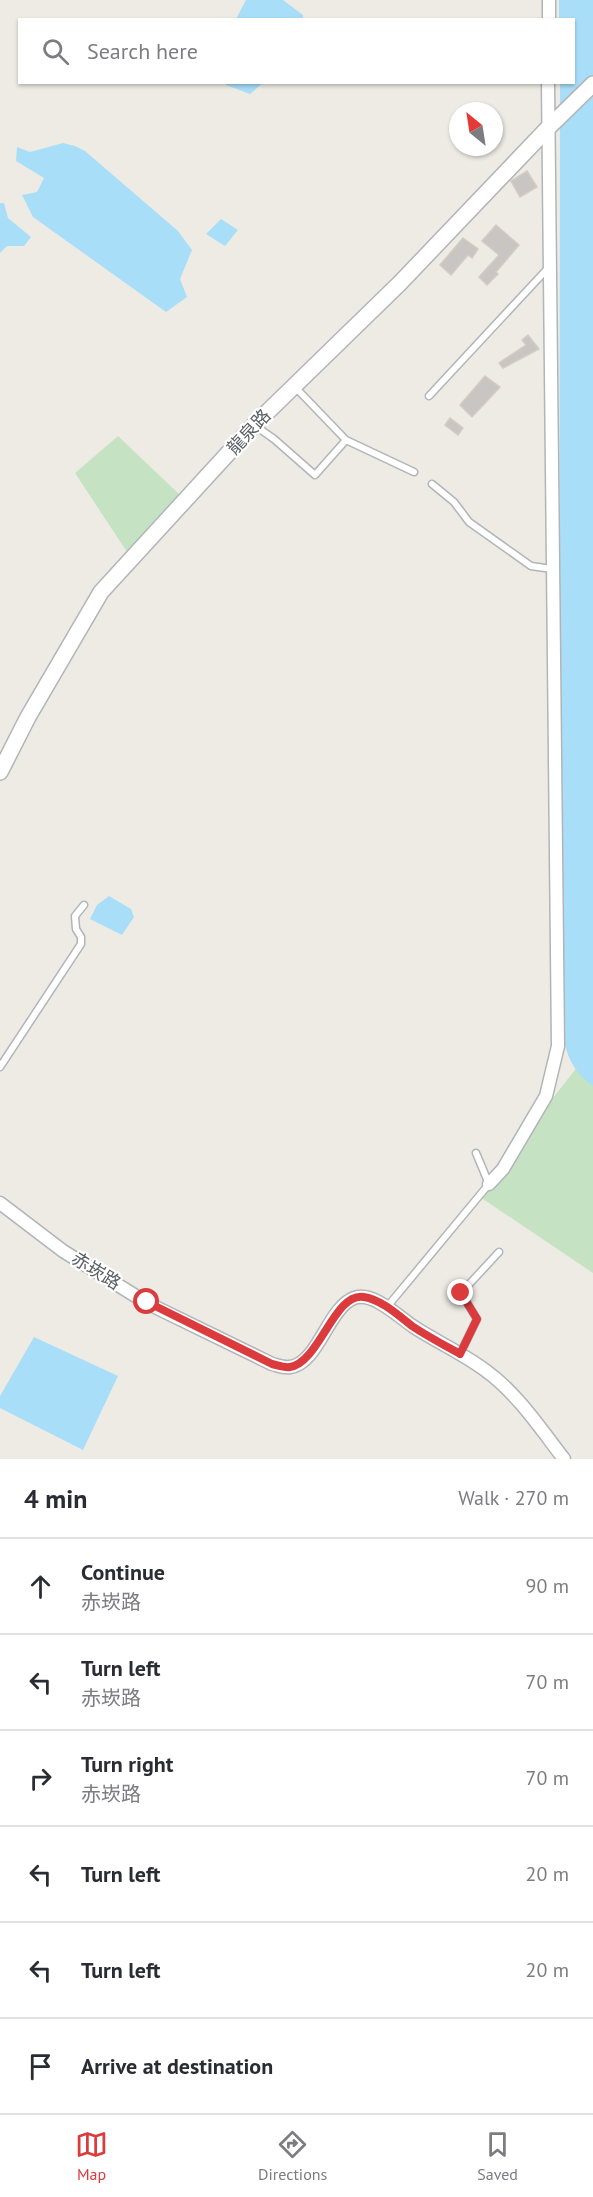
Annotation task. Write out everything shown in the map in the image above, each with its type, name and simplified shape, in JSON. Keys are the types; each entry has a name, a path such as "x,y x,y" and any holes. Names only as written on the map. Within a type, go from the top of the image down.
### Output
{"street":[{"path":"549,0 549,18"},
{"path":"489,1184 503,1169 546,1096 558,1046 548,84"},
{"name":"龍泉路","path":"0,772 28,717 101,592 254,425 400,283 593,84"},
{"name":"赤崁路","path":"0,1203 63,1251 147,1302 272,1364 288,1368 304,1360 341,1308 352,1299 363,1296 387,1307 414,1327 487,1371 529,1412 564,1459"}],"lane":[{"path":"429,396 550,266"},
{"path":"294,385 346,440 414,472"},
{"path":"254,425 274,439 315,475 346,440"},
{"path":"432,484 454,502 469,522 522,560 531,566 553,569"},
{"path":"0,1067 81,944 75,916 84,905"},
{"path":"387,1307 489,1184 476,1153"},
{"path":"460,1354 477,1319 461,1293 499,1252"}],"green space":[{"path":"118,436 180,495 129,555 75,473"},
{"path":"578,1066 593,1076 593,1273 477,1195"}],"water":[{"path":"246,0 283,0 303,15 303,18 237,18"},
{"path":"559,0 593,0 593,1086 582,1077 568,1054 562,1028 559,986 560,84 575,84 575,18 559,18"},
{"path":"226,84 262,84 250,94"},
{"path":"63,143 85,151 178,231 192,250 180,279 187,297 166,312 33,217 22,195 37,192 44,178 16,161 17,147 30,152"},
{"path":"0,203 4,203 8,218 31,237 24,246 7,246 0,253"},
{"path":"221,219 238,230 225,246 206,234"},
{"path":"109,896 131,909 134,917 122,935 90,919 97,905"},
{"path":"34,1337 118,1376 83,1450 0,1408 0,1396"}],"building":[{"path":"527,171 537,187 520,197 511,181"},
{"path":"496,225 519,245 487,285 479,277 499,255 482,241"},
{"path":"463,238 478,249 472,258 468,255 451,275 440,265"},
{"path":"528,335 539,349 503,368 499,363 526,345 522,340"},
{"path":"485,376 500,387 472,417 460,405"},
{"path":"450,418 463,428 458,435 445,425"}],"route":[{"path":"147,1302 272,1364 288,1368 304,1360 341,1308 352,1299 363,1296 387,1307 414,1327 460,1354 477,1319 461,1293"}]}
